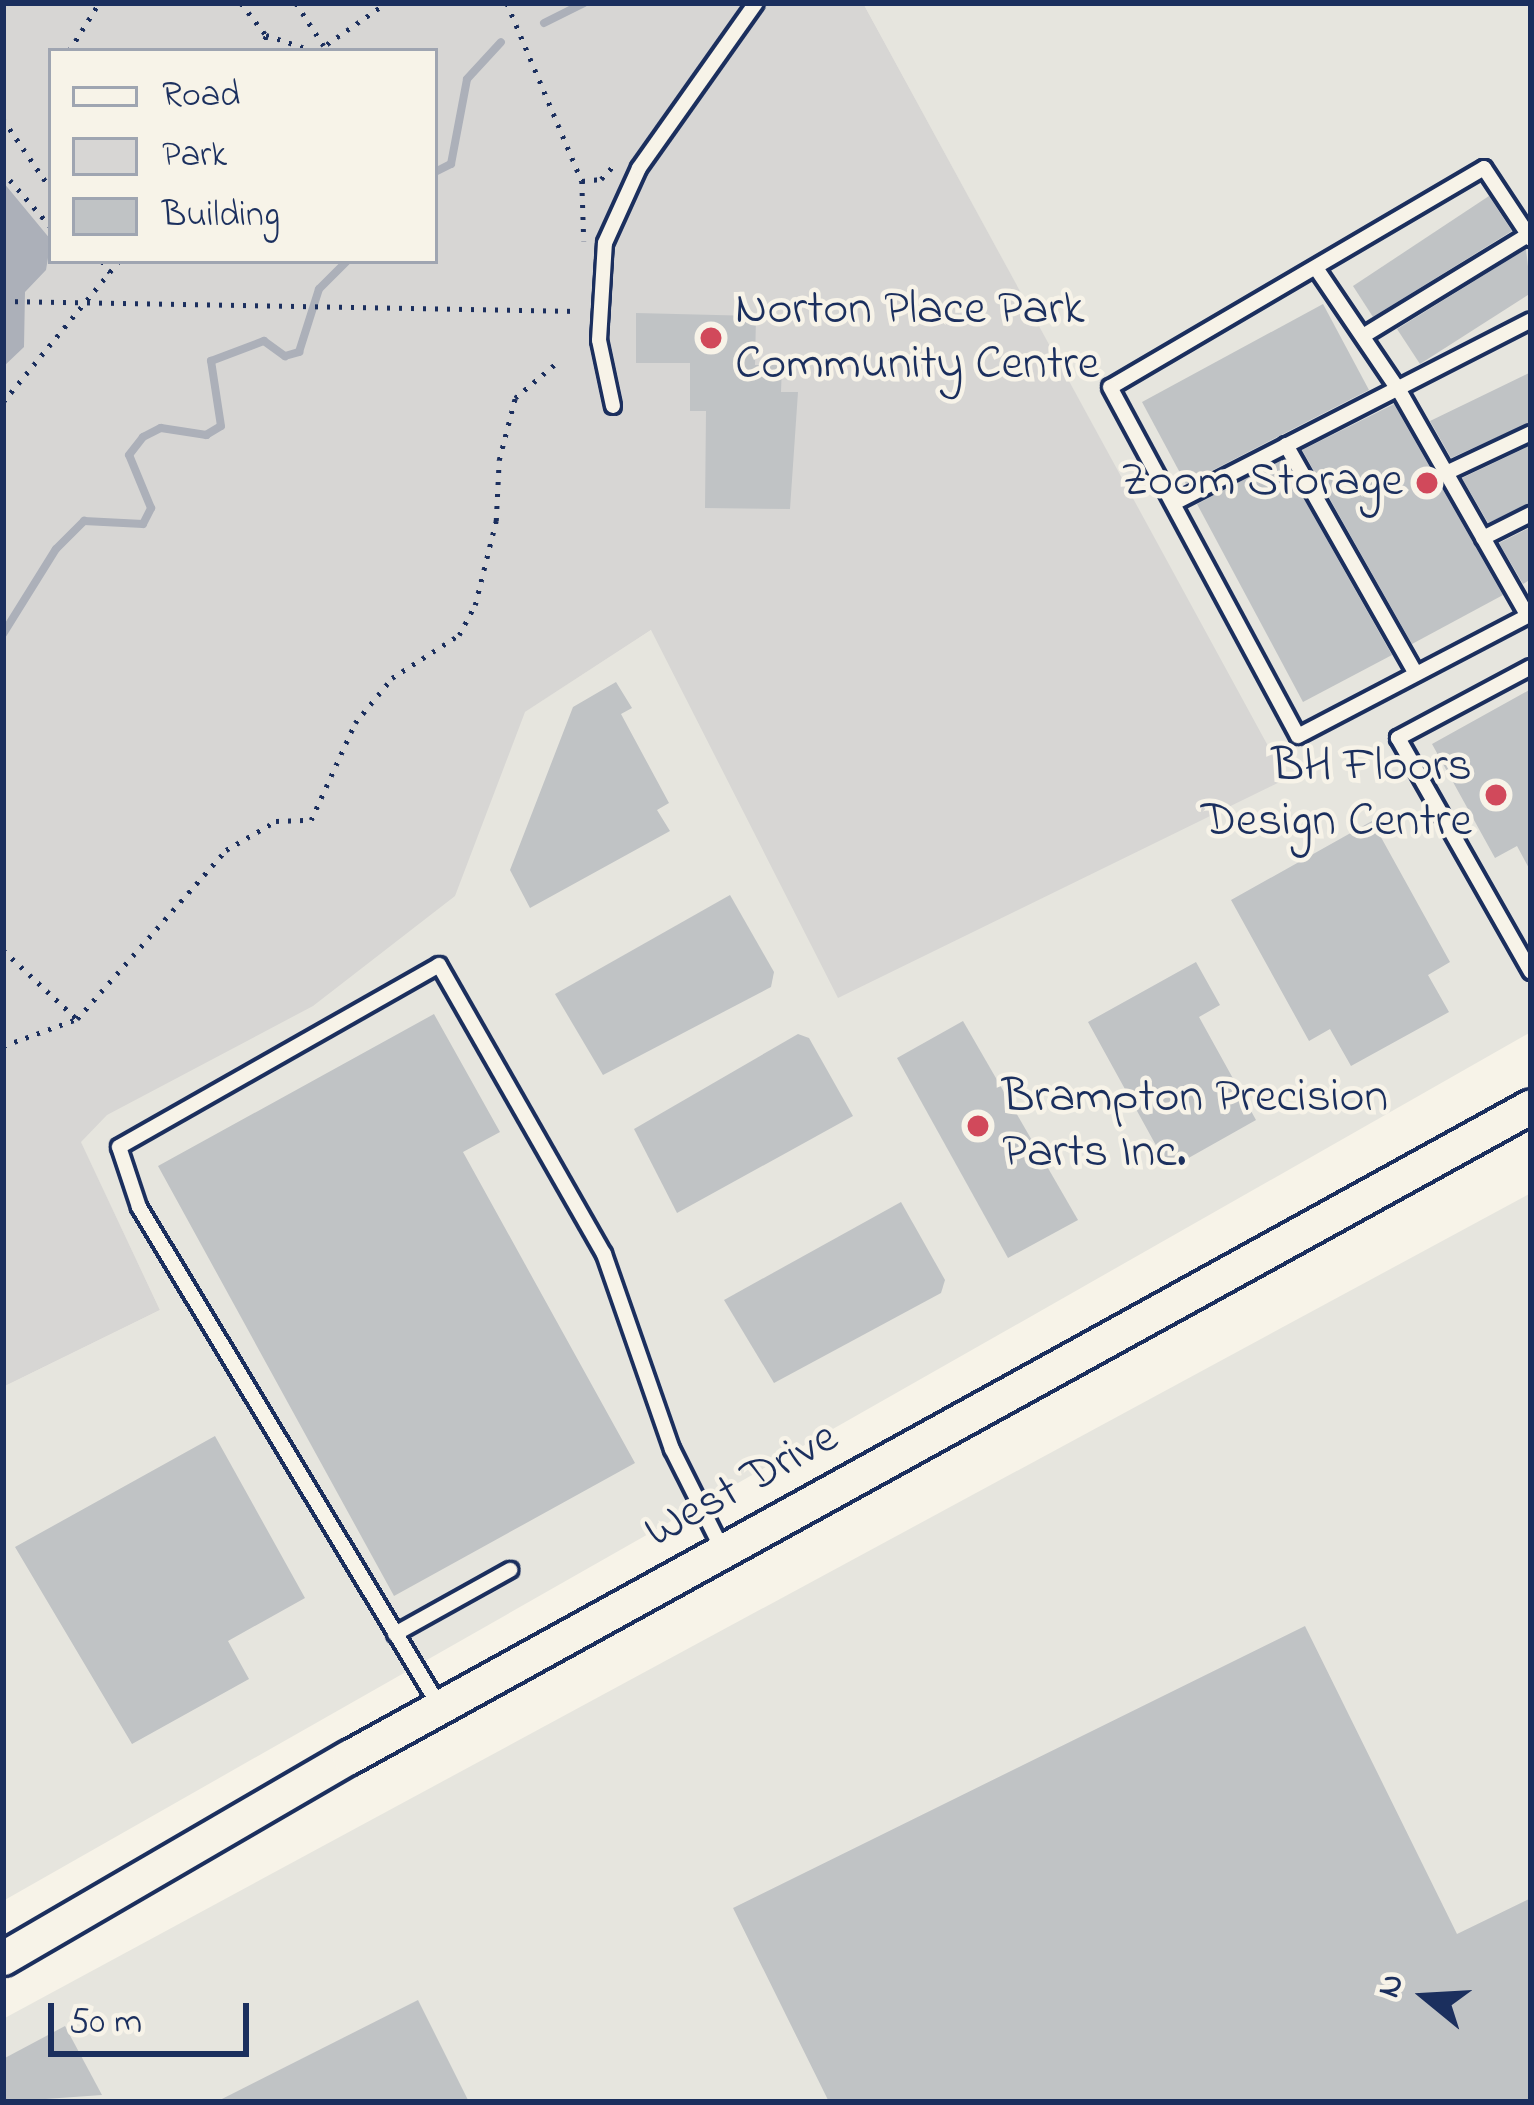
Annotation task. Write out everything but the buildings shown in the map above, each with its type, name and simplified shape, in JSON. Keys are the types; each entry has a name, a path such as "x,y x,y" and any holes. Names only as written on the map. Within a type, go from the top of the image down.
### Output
{"street":[{"name":"West Drive","path":"3,1958 440,1707 1531,1106"}],"lane":[{"path":"613,406 599,340 605,243 639,168 756,3"},
{"path":"1316,268 1400,392 1529,615 1298,736 1110,387 1484,168 1530,237 1363,336"},
{"path":"1174,503 1400,392 1531,320"},
{"path":"1446,473 1531,433"},
{"path":"1286,445 1416,674"},
{"path":"1483,538 1531,514"},
{"path":"1531,667 1399,738 1531,972"},
{"path":"440,1707 139,1207 119,1147 439,965 604,1254 672,1449 723,1551"},
{"path":"395,1634 510,1570"}],"path":[{"path":"86,3 88,14"},
{"path":"71,48 99,3"},
{"path":"241,3 266,35 306,48"},
{"path":"296,3 325,46"},
{"path":"321,48 386,3"},
{"path":"507,3 582,181 583,264"},
{"path":"263,48 266,35"},
{"path":"3,119 48,185"},
{"path":"582,181 602,179 624,155"},
{"path":"10,180 48,224"},
{"path":"104,264 110,272"},
{"path":"3,402 117,264"},
{"path":"581,311 582,287"},
{"path":"3,301 565,311"},
{"path":"3,1046 77,1019 226,850 276,820 311,820 355,723 392,678 459,635 476,604 496,520 499,460 515,398 560,360"},
{"path":"3,950 77,1019"}],"shaded area":[{"path":"863,3 1531,5 1531,1032 3,1901 3,1387 160,1310 66,1111 480,741 651,630 1285,779"},
{"path":"3,182 48,236 48,258 46,270 25,292 24,347 3,367"},
{"path":"1531,1193 1531,2102 3,2102 3,2019"}],"green space":[{"path":"3,3 863,3 1286,779 838,998 651,630 525,712 455,896 313,1006 107,1115 81,1142 160,1310 3,1387"}],"waterway":[{"path":"544,23 584,3"},
{"path":"438,170 451,164 467,79 501,42"},
{"path":"3,634 56,549 84,521 143,524 151,508 129,455 143,437 161,428 206,435 221,426 211,361 264,341 285,356 299,352 319,289 344,264"}],"place":[{"name":"Norton Place Park Community Centre","path":"711,338"},
{"name":"Zoom Storage","path":"1427,483"},
{"name":"BH Floors Design Centre","path":"1496,795"},
{"name":"Brampton Precision Parts Inc.","path":"978,1126"}]}
